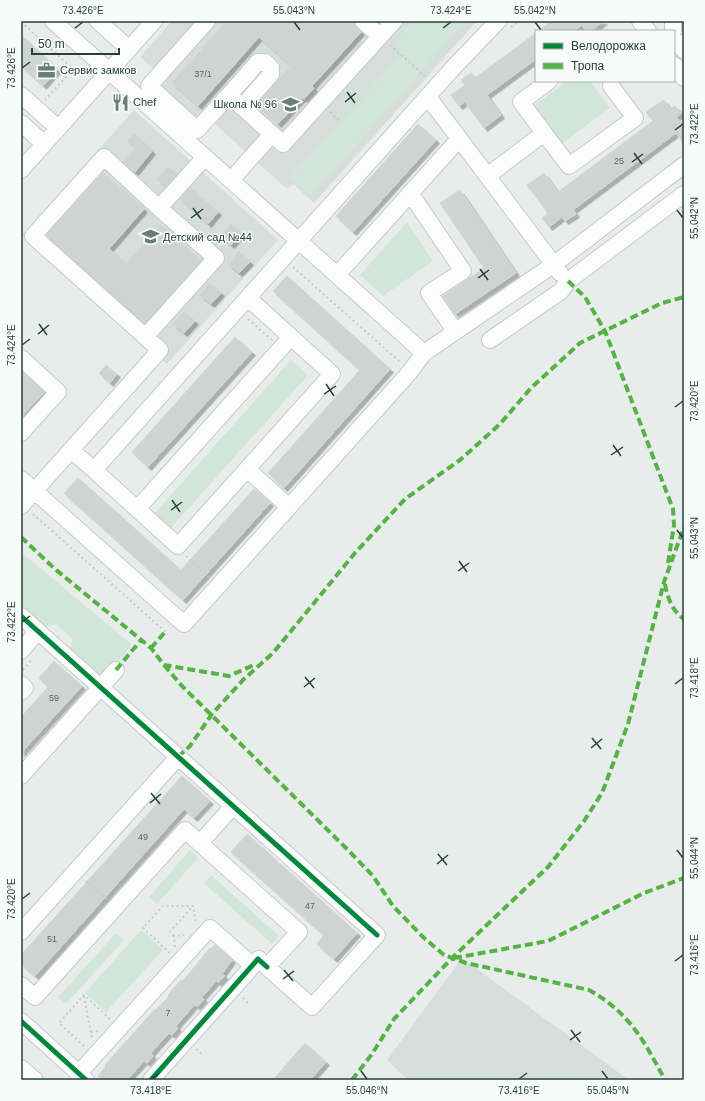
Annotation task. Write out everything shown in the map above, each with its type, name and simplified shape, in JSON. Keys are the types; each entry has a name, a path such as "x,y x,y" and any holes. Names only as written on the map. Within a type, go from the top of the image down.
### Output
{"street":[{"path":"53,21 109,71 144,92 197,130 258,62 265,62 271,68 271,74 242,107"},
{"path":"98,21 129,49"},
{"path":"21,170 154,21"},
{"path":"144,92 207,21"},
{"path":"363,21 380,36"},
{"path":"94,470 433,91 498,21"},
{"path":"640,21 647,30"},
{"path":"229,95 283,144 392,22"},
{"path":"675,40 684,50"},
{"path":"675,66 684,78"},
{"path":"548,82 521,102 569,166 635,118 612,83"},
{"path":"433,91 459,139 553,265 568,280"},
{"path":"144,92 205,157 424,353"},
{"path":"21,95 58,128"},
{"path":"21,123 44,144"},
{"path":"487,176 544,133"},
{"path":"231,180 272,134"},
{"path":"337,275 459,139"},
{"path":"22,505 160,350 145,337 33,236 104,157 216,258 145,337"},
{"path":"159,208 205,157"},
{"path":"21,479 184,624 410,371 424,353 553,265 684,165"},
{"path":"410,193 463,270 430,293 455,331"},
{"path":"490,340 561,291 568,280 684,194"},
{"path":"71,450 178,546 332,374 248,298"},
{"path":"137,509 291,337"},
{"path":"21,358 58,392 21,433"},
{"path":"247,469 289,507"},
{"path":"21,616 377,935 312,1007 210,928 95,1055 82,1077 21,1021"},
{"path":"28,653 38,631"},
{"path":"21,776 116,670"},
{"path":"21,684 25,688 21,692"},
{"path":"21,932 178,757"},
{"path":"200,843 233,806"},
{"path":"21,985 35,997 185,830 299,932 260,966 151,1080"},
{"path":"21,1068 35,1080"}],"path":[{"path":"21,22 73,69 42,103"},
{"path":"380,36 433,91"},
{"path":"284,258 410,371"},
{"path":"247,318 273,341"},
{"path":"22,505 168,634"},
{"path":"181,552 214,582"},
{"path":"21,672 28,653"},
{"path":"84,880 112,904"},
{"path":"180,962 143,928 163,906 193,906"},
{"path":"174,936 170,932 193,906"},
{"path":"193,906 199,940"},
{"path":"84,995 120,1027"},
{"path":"84,995 95,1055"},
{"path":"84,995 59,1023 95,1055"}],"shaded area":[{"name":"Школа № 96","path":"172,21 477,21 314,203 294,185 286,188 207,117 201,124 163,92 159,74 140,57"},
{"name":"Детский сад №44","path":"134,110 278,240 167,364 22,235"},
{"path":"462,958 629,1080 408,1080 387,1060"}],"green space":[{"path":"413,21 467,21 422,70 393,43"},
{"path":"401,56 420,73 311,196 291,177"},
{"path":"566,82 591,82 610,108 556,148 528,110"},
{"path":"407,222 433,261 383,296 360,275"},
{"path":"291,360 308,375 170,529 154,514"},
{"path":"21,552 131,644 123,656 103,678 70,649 73,639 56,624 46,627 21,604"},
{"path":"190,850 198,858 157,904 149,897"},
{"path":"211,875 279,936 272,944 204,883"},
{"path":"141,930 163,950 106,1012 85,993"},
{"path":"116,933 124,940 66,1004 58,997"}],"building":[{"path":"227,21 351,21 361,32 312,86 314,88 304,99 302,98 278,124 257,104 291,66 259,37 198,106 172,83"},
{"path":"552,21 604,21 592,30 585,30 582,25 574,30 539,30"},
{"path":"535,34 535,60 487,95 501,115 484,128 465,102 459,106 451,95 465,85 461,80 471,73 475,78"},
{"path":"21,35 58,69 43,86 21,66"},
{"path":"664,100 670,109 675,106 681,114 676,117 684,127 684,144 676,133 573,210 576,214 565,221 562,217 549,227 542,218 548,213 527,185 544,173 558,192 653,121 646,112"},
{"path":"418,124 436,140 353,232 336,216"},
{"path":"134,134 152,151 135,172 123,162 135,148 128,141"},
{"path":"168,167 176,175 166,187 157,179"},
{"path":"103,173 144,209 109,249 126,264 161,225 201,261 145,323 46,235"},
{"path":"190,188 218,212 208,224 180,199"},
{"path":"460,190 516,273 455,314 443,296 484,268 440,203"},
{"path":"231,224 241,234 231,245 220,236"},
{"path":"239,252 250,262 239,273 228,264"},
{"path":"287,276 390,369 284,488 268,473 360,370 273,291"},
{"path":"210,283 221,293 211,304 200,295"},
{"path":"184,312 195,321 184,333 173,324"},
{"path":"235,337 252,352 148,467 132,452"},
{"path":"106,365 117,374 110,383 99,373"},
{"path":"21,371 44,392 21,417"},
{"path":"78,478 181,570 254,489 270,503 183,600 64,493"},
{"path":"54,661 82,686 21,753 21,717 48,687 39,678"},
{"path":"182,776 210,801 194,818 184,809 35,976 21,964 21,955"},
{"path":"247,834 357,933 334,959 317,944 324,935 231,852"},
{"path":"215,945 232,960 222,974 225,976 218,983 216,981 202,997 204,999 197,1007 195,1004 176,1026 178,1028 172,1035 169,1033 151,1053 153,1056 147,1063 144,1061 127,1080 102,1080 98,1076 106,1066 105,1065 155,1009 156,1010 169,996 168,995 181,980 182,982 210,948 211,949"},
{"path":"305,1043 326,1062 310,1080 273,1080"}],"marked path":[{"path":"568,281 585,297 605,331 673,509 674,525 668,563"},
{"path":"178,757 190,746 212,714 243,680 273,653 355,553 405,499 460,460 500,424 531,388 580,343 662,303 684,297"},
{"path":"352,1080 372,1054 394,1019 452,958 548,867 584,821 602,793 628,724 664,582 684,527"},
{"path":"21,537 55,569 151,648 164,665 229,676 256,664"},
{"path":"665,584 671,604 684,619"},
{"path":"151,648 165,632"},
{"path":"116,670 141,640"},
{"path":"164,665 182,686 349,851 373,876 393,906 423,937 444,955 466,963 589,990 615,1008 626,1018 643,1040 665,1080"},
{"path":"454,958 548,941 644,893 684,878"}],"cycle path":[{"path":"21,616 377,935"},
{"path":"151,1080 258,959 267,967"},
{"path":"21,1021 86,1080"}],"place":[{"name":"Сервис замков","path":"47,70"},
{"name":"Chef","path":"120,102"},
{"name":"Школа № 96","path":"290,104"},
{"name":"Детский сад №44","path":"150,237"}]}
